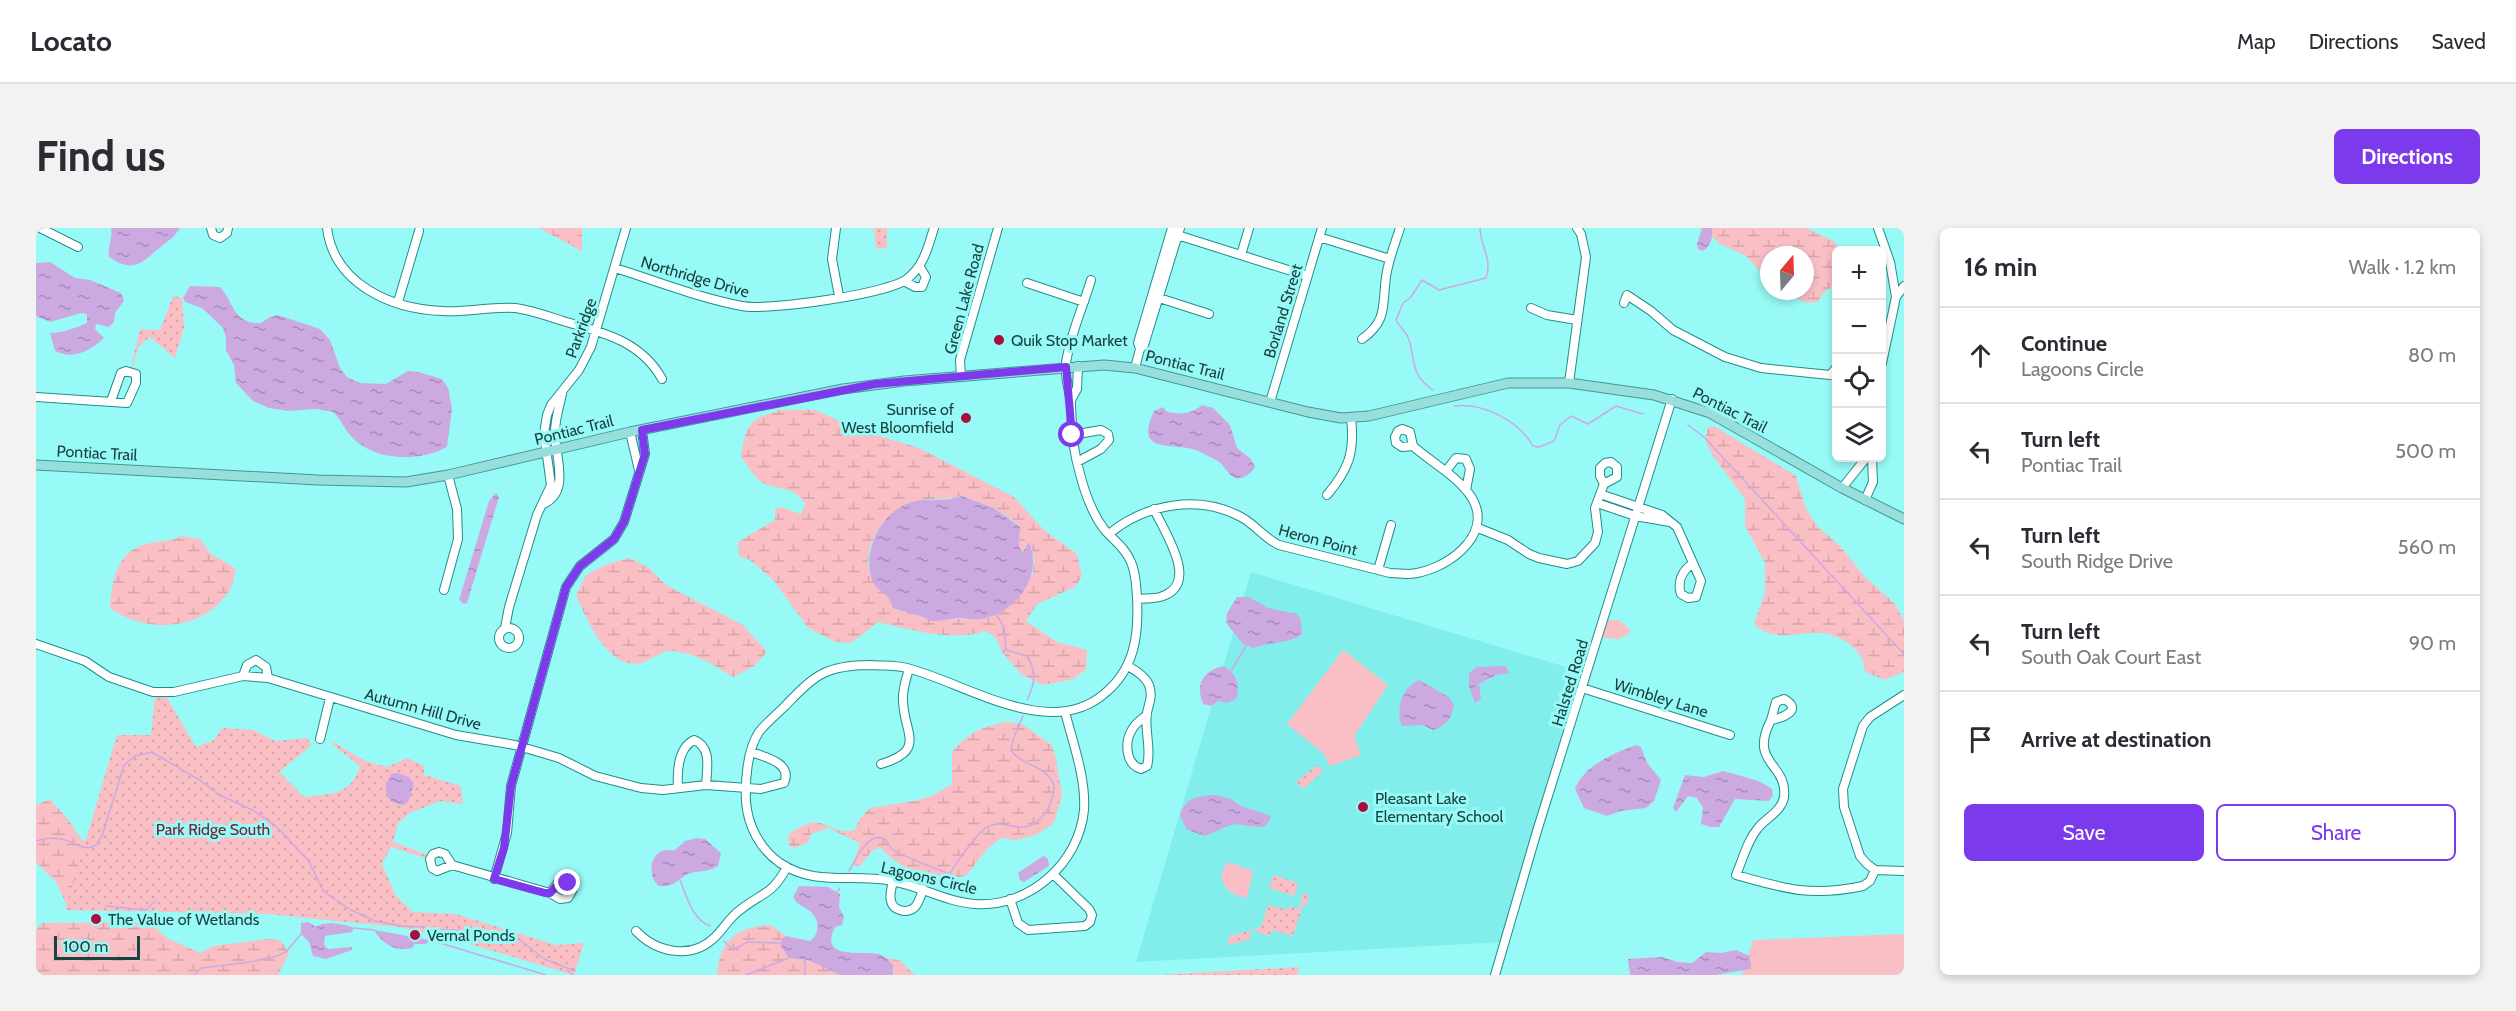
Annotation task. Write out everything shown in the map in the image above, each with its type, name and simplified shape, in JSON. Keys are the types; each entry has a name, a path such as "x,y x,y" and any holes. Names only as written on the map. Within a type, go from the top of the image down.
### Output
{"main road":[{"name":"Pontiac Trail","path":"36,465 406,482 448,475 630,432 875,384 1078,366 1134,368 1328,417 1351,418 1377,414 1508,383 1569,383 1672,399 1710,413 1842,488 1904,519"}],"street":[{"path":"40,228 78,247"},
{"path":"212,228 213,235 220,238 225,236 228,228"},
{"path":"327,228 335,256 349,276 367,291 398,302 441,311 514,308 596,330 633,346 648,359 662,379"},
{"name":"Parkridge","path":"543,504 550,485 544,434 546,415 551,405 563,393 579,370 596,330 626,228"},
{"path":"836,228 832,259 839,296"},
{"path":"904,281 920,267 934,228"},
{"name":"Green Lake Road","path":"961,376 960,360 998,228"},
{"path":"1241,255 1249,228"},
{"name":"Borland Street","path":"1269,402 1322,228"},
{"path":"1362,339 1375,330 1382,316 1390,260 1400,228"},
{"path":"1569,383 1586,257 1581,234 1576,228"},
{"path":"1878,228 1890,262 1896,297"},
{"path":"398,302 419,231"},
{"path":"1134,368 1140,349 1144,345 1175,231 1307,276"},
{"path":"1319,237 1390,260"},
{"name":"Northridge Drive","path":"615,268 743,306 781,306 866,292 904,281 915,287 922,286 926,277 920,267"},
{"path":"1066,367 1091,280"},
{"path":"1027,283 1084,302"},
{"path":"1886,335 1896,297 1904,286"},
{"path":"1624,303 1627,295 1673,330 1725,357 1777,370 1832,378"},
{"path":"1156,297 1209,314"},
{"path":"1531,308 1547,315 1577,320"},
{"name":"Lagoons Circle","path":"1071,400 1077,389 1078,366"},
{"name":"Lagoons Circle","path":"1065,712 1081,776 1083,812 1080,829 1069,855 1053,874 1029,892 1010,899 973,904 958,902 893,881 818,878 796,872 777,861 754,833 748,816 746,788 751,752 761,729 809,682 822,674 847,666 896,666 1033,712 1065,712 1084,706 1103,696 1128,666 1137,639 1137,599 1132,565 1127,553 1102,527 1092,509 1077,462 1072,435 1071,400 1067,391 1066,367"},
{"name":"Parkridge","path":"543,504 551,501 560,485 555,434 563,393"},
{"path":"36,397 111,400"},
{"name":"Halsted Road","path":"1495,975 1672,399"},
{"path":"1327,495 1343,476 1349,459 1352,437 1351,418"},
{"path":"494,879 504,848 511,786 566,587 580,566 606,546 619,532 645,454 642,430"},
{"path":"1072,435 1101,430 1108,434 1109,440 1101,449 1077,462"},
{"path":"630,432 639,470"},
{"path":"1413,446 1446,471 1466,490 1477,510 1478,528 1508,540 1529,554 1567,564 1578,561 1595,543 1598,532 1595,513 1604,484"},
{"path":"1446,471 1456,458 1466,459 1470,469 1466,490"},
{"path":"1842,488 1863,462"},
{"path":"1865,500 1873,482 1872,462"},
{"path":"444,590 458,539 458,508 448,475"},
{"path":"1600,494 1662,515 1677,527 1692,564"},
{"path":"1597,503 1635,516 1671,522"},
{"path":"506,628 509,607 537,515 543,504"},
{"name":"Heron Point","path":"1109,534 1128,520 1154,509 1194,505 1230,512 1243,518 1268,540 1279,545 1378,570 1409,574 1428,570 1447,561 1460,551 1478,528"},
{"path":"1137,599 1160,597 1169,593 1177,586 1180,576 1179,563 1154,509"},
{"path":"1378,570 1391,525"},
{"name":"Autumn Hill Drive","path":"36,644 85,661 109,677 153,692 174,692 243,676 268,678 456,735 522,747 559,758 595,776 624,785 652,790 706,785 746,788 774,787 784,783 786,778 782,765 751,752"},
{"name":"Autumn Hill Drive","path":"243,676 247,665 256,660 266,667 268,678"},
{"path":"1128,666 1148,681 1151,693 1147,715 1150,755 1147,766 1141,769 1133,766 1131,762 1128,742 1132,728 1147,715"},
{"path":"881,764 898,759 906,751 911,734 903,704 903,692 909,669"},
{"name":"Wimbley Lane","path":"1582,688 1730,735"},
{"path":"1904,695 1870,717 1863,726 1843,789 1844,807 1860,856 1875,870 1904,871"},
{"path":"320,739 330,698"},
{"path":"1771,720 1763,741 1764,751 1783,783 1784,796 1780,807 1752,835 1736,874 1786,890 1810,892 1863,886 1870,881 1875,870"},
{"path":"678,788 679,766 683,752 687,744 694,740 702,743 706,750 706,785"},
{"path":"452,865 494,879 550,893"},
{"path":"636,932 648,944 662,948 684,951 702,947 714,938 740,909 770,892 778,884 787,867"},
{"path":"1010,899 1021,928 1028,930 1085,926 1090,922 1092,915 1089,909 1053,874"},
{"path":"893,881 890,898 892,905 898,910 909,912 913,909 923,889"}],"shaded area":[{"name":"Pleasant Lake Elementary School","path":"1251,572 1586,673 1504,942 1136,962"}],"green space":[{"path":"539,228 582,228 582,251"},
{"path":"871,228 887,228 887,248 876,249 874,229"},
{"path":"1712,228 1806,228 1834,241 1838,246 1832,246 1832,286 1819,301 1810,303 1801,300 1814,300 1814,246 1760,246 1760,271 1746,256 1720,244 1712,236"},
{"path":"173,296 182,298 184,327 175,358 150,337 139,346 131,368 140,329 160,330"},
{"path":"781,410 815,410 860,430 919,448 1014,497 1045,531 1077,554 1082,576 1075,587 1037,604 1026,621 1057,642 1087,650 1086,669 1074,679 1043,685 1022,675 1002,652 996,638 986,631 945,635 878,622 851,643 836,642 808,628 774,581 750,560 739,556 738,542 775,520 775,509 781,507 801,514 805,504 791,491 760,481 741,457 747,430 751,424 762,416","holes":["962,496 994,508 1019,525 1018,543 1021,552 1030,543 1034,558 1033,573 1019,597 1010,605 986,618 928,620 895,609 888,595 875,585 868,560 870,547 883,523 893,513 916,501"]},
{"path":"1714,426 1796,476 1806,509 1817,526 1841,547 1864,576 1894,603 1904,620 1904,672 1885,680 1865,672 1859,653 1849,643 1829,634 1776,635 1761,630 1754,624 1765,593 1765,563 1745,526 1745,499 1713,456 1706,442 1707,428"},
{"path":"182,536 200,539 211,554 235,568 229,591 213,609 185,622 154,625 138,622 110,608 114,578 122,560 128,553 146,544"},
{"path":"629,558 648,567 666,585 743,625 767,652 753,667 733,677 703,660 679,652 666,651 641,663 629,663 618,659 600,641 592,629 576,595 586,575 607,564"},
{"path":"1608,620 1619,620 1630,629 1629,634 1619,639 1603,638"},
{"path":"1343,650 1388,685 1354,736 1361,755 1330,766 1323,753 1287,724"},
{"name":"Park Ridge South","path":"155,695 166,696 196,747 214,740 222,728 253,730 275,741 308,738 311,746 279,772 304,797 338,792 351,783 356,776 360,766 332,744 333,742 365,761 387,767 407,758 424,766 424,775 461,786 463,804 440,801 410,813 398,823 393,842 428,855 426,858 391,847 382,864 396,896 413,912 456,914 556,945 584,943 574,975 459,941 398,927 267,914 65,910 117,735 151,735"},
{"path":"1005,722 1022,724 1052,745 1062,795 1054,823 1036,835 1016,840 1001,838 986,850 967,875 944,880 928,877 901,865 881,848 873,850 860,866 853,865 860,843 828,828 811,834 808,843 793,848 789,845 788,835 811,823 818,823 837,830 855,830 860,818 870,808 932,796 952,784 952,752 958,745 975,732"},
{"path":"1317,765 1323,771 1303,789 1296,782"},
{"path":"50,799 68,819 81,839 94,843 68,908 56,882 36,862 36,805"},
{"path":"1228,862 1253,871 1247,898 1234,894 1222,881 1222,875"},
{"path":"1273,875 1298,883 1294,896 1269,888"},
{"path":"1303,893 1309,895 1306,906 1303,905 1293,936 1272,930 1270,936 1256,930 1249,932 1251,939 1229,945 1228,937 1261,927 1268,905 1287,910 1288,906 1299,909"},
{"path":"148,922 169,939 200,953 213,946 268,939 280,940 289,953 278,975 36,975 36,931 41,923"},
{"path":"771,925 786,936 782,939 798,959 818,963 840,975 717,975 722,953 732,938 748,928"},
{"path":"1904,934 1904,975 1742,975 1753,940"},
{"path":"886,958 899,960 915,975 893,975 894,970"},
{"path":"1299,967 1297,975 1157,975"}],"water":[{"path":"111,228 180,228 172,238 144,261 126,265 109,257"},
{"path":"1702,228 1712,228 1712,238 1702,251 1698,249 1697,244"},
{"path":"50,262 75,278 90,280 121,293 124,301 115,313 114,322 109,327 96,324 95,329 104,338 81,353 69,355 55,351 50,333 69,330 87,323 87,314 81,313 50,322 36,316 36,263"},
{"path":"190,286 220,287 235,311 244,320 261,323 278,315 320,329 330,340 340,368 347,377 360,383 386,384 408,371 442,379 448,388 452,409 447,447 423,456 396,457 383,454 359,444 333,412 316,409 288,411 269,408 253,401 236,383 234,365 226,350 223,328 202,308 185,302 183,298"},
{"path":"1202,405 1213,408 1230,425 1237,448 1251,459 1255,467 1247,476 1233,477 1219,462 1198,451 1152,441 1149,426 1154,411 1163,407 1167,412 1186,413"},
{"path":"496,493 499,497 467,603 464,604 459,600 489,501"},
{"path":"962,496 994,508 1020,527 1019,547 1023,552 1029,542 1033,554 1033,566 1025,589 1009,607 983,619 958,618 930,621 893,608 888,598 874,584 870,569 872,545 883,523 891,514 912,502"},
{"path":"1237,597 1249,597 1268,608 1297,614 1301,620 1302,635 1253,648 1243,644 1226,623 1227,613"},
{"path":"1223,666 1234,675 1236,680 1238,689 1236,699 1227,703 1218,701 1212,706 1203,704 1200,690 1202,679 1210,671"},
{"path":"1506,666 1509,673 1496,675 1479,684 1481,699 1475,703 1469,686 1469,673 1477,667"},
{"path":"1419,680 1449,697 1454,705 1448,721 1433,730 1423,725 1402,726 1400,720 1400,706 1404,693"},
{"path":"1636,745 1641,747 1647,763 1661,780 1654,801 1646,808 1621,811 1607,816 1584,808 1575,789 1579,781 1600,761"},
{"path":"1723,771 1762,783 1772,789 1773,795 1769,801 1735,799 1719,827 1701,824 1703,808 1697,798 1688,796 1676,812 1673,808 1685,775 1704,777"},
{"path":"398,773 409,777 414,784 408,802 403,805 392,802 386,795 386,785 391,774"},
{"path":"1215,795 1231,799 1241,806 1271,816 1265,826 1237,824 1204,836 1186,829 1180,815 1186,804 1198,797"},
{"path":"705,839 721,853 718,866 689,874 671,885 659,886 652,872 656,856 666,850 675,850 685,841"},
{"path":"1043,856 1048,859 1049,866 1024,882 1020,880 1018,873"},
{"path":"799,886 828,887 840,894 839,907 844,917 842,925 835,927 831,938 832,945 844,952 878,954 893,965 893,975 840,975 808,960 789,958 781,946 782,939 786,936 810,941 817,931 814,915 793,897"},
{"path":"309,922 316,927 329,923 354,928 352,932 325,936 324,945 328,949 352,947 352,950 326,959 313,956 309,942 301,934 301,923"},
{"path":"374,930 430,940 426,944 415,944 412,948 400,949 385,943"},
{"path":"1736,950 1750,956 1751,969 1716,975 1630,975 1628,959 1662,957 1692,963 1706,952 1721,953"}],"waterway":[{"path":"1433,390 1417,373 1408,337 1396,320 1403,303 1411,297 1422,280 1439,290 1486,278 1488,265 1480,228"},
{"path":"1454,406 1476,407 1499,415 1518,428 1533,446 1539,447 1554,441 1560,425 1571,416 1588,424 1616,406 1643,414"},
{"path":"1688,425 1704,437 1904,654"},
{"path":"996,614 1004,627 1006,650 1027,656 1032,667 1033,683 1027,700"},
{"path":"1231,671 1246,646"},
{"path":"849,871 863,848 878,837 886,840 896,852 950,874 967,848 987,827 999,824 1027,827 1040,820 1052,800 1054,785 1045,773 1021,760 1011,750 1023,716"},
{"path":"36,841 54,838 88,848 96,845 102,836 124,765 135,756 152,752 201,781 218,794 254,811 276,826 308,860 324,892 351,910 375,921 402,926 423,927 429,930 456,930 520,940 544,959 575,971"},
{"path":"680,880 694,913 710,926"},
{"path":"837,892 840,888"},
{"path":"106,906 146,910 156,900"},
{"path":"354,928 374,930"},
{"path":"194,975 201,968 277,956 287,951 301,934"},
{"path":"430,940 546,975"},
{"path":"724,941 733,950 748,942 781,943"},
{"path":"746,975 789,958"},
{"path":"805,959 805,975"},
{"path":"567,970 573,975"}],"place":[{"name":"Quik Stop Market","path":"999,340"},
{"name":"Sunrise of West Bloomfield","path":"966,418"},
{"name":"Pleasant Lake Elementary School","path":"1363,807"},
{"name":"The Value of Wetlands","path":"96,919"},
{"name":"Vernal Ponds","path":"415,935"}],"route":[{"path":"568,883 563,881 556,884 550,893 545,893 494,879 504,848 511,786 533,714 547,651 566,587 580,566 614,539 624,522 639,470 644,461 642,430 808,395 875,384 1066,367 1067,391 1071,400 1072,435"}]}
